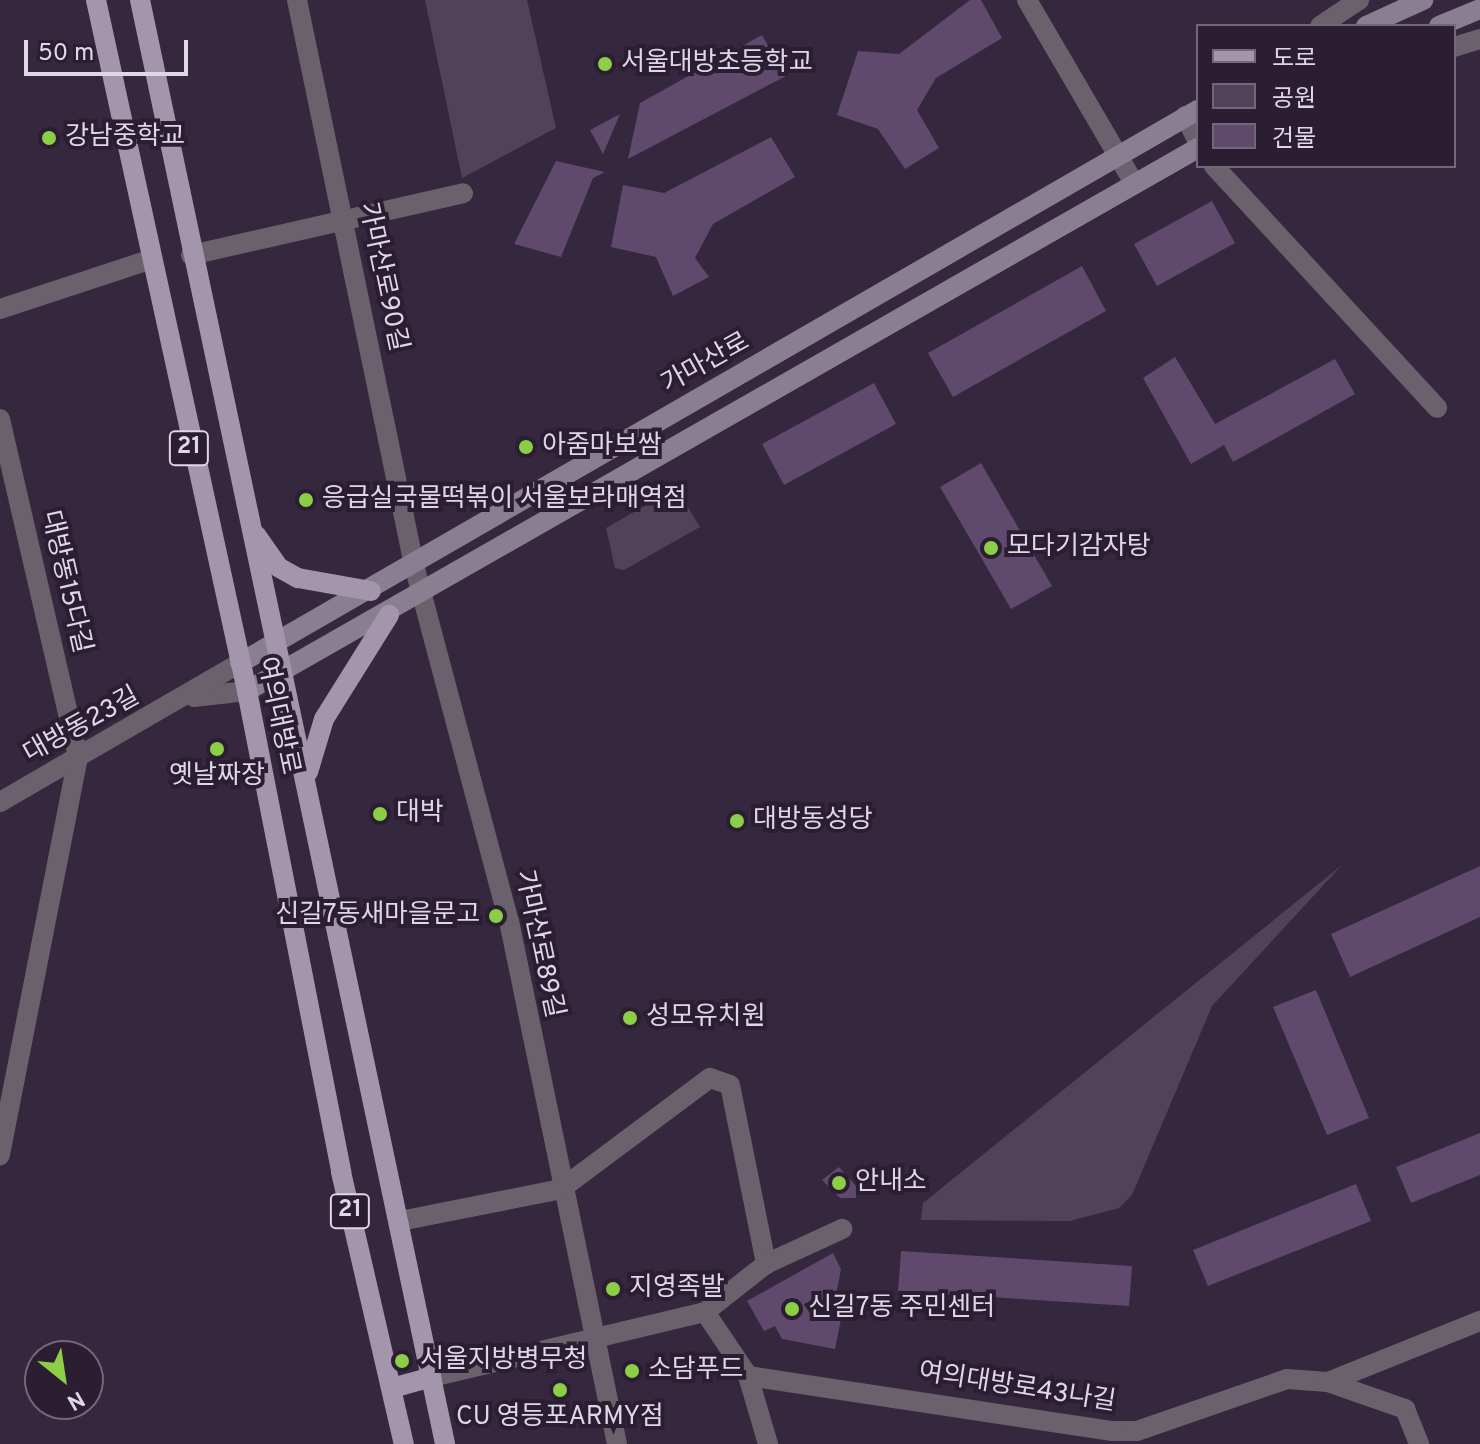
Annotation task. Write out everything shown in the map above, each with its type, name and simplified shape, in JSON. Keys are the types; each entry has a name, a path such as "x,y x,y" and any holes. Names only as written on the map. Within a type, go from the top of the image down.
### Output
{"main road":[{"name":"여의대방로","path":"96,0 247,691 341,1172 404,1444"},
{"name":"여의대방로","path":"140,0 247,520 307,775 445,1444"},
{"path":"1370,24 1423,0"},
{"path":"1444,24 1480,9"},
{"name":"가마산로","path":"240,663 371,591 1115,155 1192,113"},
{"name":"가마산로","path":"247,691 282,675 389,615 1196,149"},
{"path":"247,520 278,567 298,578 371,591"},
{"path":"307,775 324,719 389,615"},
{"path":"392,1388 432,1377"}],"street":[{"name":"가마산로90길","path":"297,0 414,565"},
{"path":"1027,0 1134,183"},
{"path":"1323,24 1359,0"},
{"path":"1456,46 1480,39"},
{"path":"1216,168 1437,408"},
{"path":"191,255 463,193"},
{"path":"0,309 152,259"},
{"name":"대방동15다길","path":"0,419 78,757"},
{"name":"가마산로89길","path":"414,565 509,921 561,1189 617,1444"},
{"name":"대방동23길","path":"0,802 190,697 240,663"},
{"path":"190,697 247,691"},
{"path":"0,1155 78,757"},
{"path":"400,1221 561,1189 710,1078 730,1085 766,1264"},
{"path":"432,1377 705,1312 766,1264 842,1229"},
{"path":"705,1312 748,1376 768,1444"},
{"name":"여의대방로43나길","path":"748,1376 1144,1437 1287,1379 1328,1382 1480,1321"},
{"path":"1328,1382 1405,1409 1419,1444"}],"green space":[{"path":"425,0 527,0 556,128 462,178"},
{"path":"676,488 700,527 624,570 615,568 606,528"},
{"path":"1342,865 1212,1006 1132,1195 1119,1208 1070,1221 921,1220 923,1203"}],"building":[{"path":"970,0 981,0 1002,38 936,78 917,110 939,148 905,169 878,129 837,115 858,51 899,54"},
{"path":"762,35 786,76 628,159 640,103"},
{"path":"620,114 603,154 590,130"},
{"path":"771,137 795,177 713,224 695,258 709,277 673,296 656,257 611,247 623,185 664,193"},
{"path":"556,161 605,172 593,178 561,257 514,244"},
{"path":"1212,201 1235,243 1157,286 1134,244"},
{"path":"1082,266 1106,311 953,397 928,353"},
{"path":"1175,357 1215,424 1335,359 1355,394 1233,462 1224,445 1191,464 1143,378"},
{"path":"874,383 896,424 784,485 762,444"},
{"path":"981,463 1052,586 1011,609 940,487"},
{"path":"1480,866 1480,917 1350,977 1331,934"},
{"path":"1316,990 1369,1118 1327,1135 1273,1007"},
{"path":"1480,1133 1480,1175 1411,1203 1396,1167"},
{"name":"안내소","path":"839,1167 856,1186 856,1198 840,1198 822,1180"},
{"path":"1356,1184 1371,1221 1208,1286 1193,1250"},
{"path":"901,1251 1132,1266 1129,1306 898,1291"},
{"name":"신길7동 주민센터","path":"833,1253 841,1269 832,1317 841,1319 835,1349 782,1339 775,1326 764,1331 747,1301"}],"place":[{"name":"서울대방초등학교","path":"605,64"},
{"name":"강남중학교","path":"49,138"},
{"name":"아줌마보쌈","path":"526,447"},
{"name":"응급실국물떡볶이 서울보라매역점","path":"306,500"},
{"name":"모다기감자탕","path":"991,548"},
{"name":"옛날짜장","path":"217,749"},
{"name":"대박","path":"380,814"},
{"name":"대방동성당","path":"737,821"},
{"name":"신길7동새마을문고","path":"496,916"},
{"name":"성모유치원","path":"630,1018"},
{"name":"안내소","path":"839,1183"},
{"name":"지영족발","path":"613,1289"},
{"name":"신길7동 주민센터","path":"792,1309"},
{"name":"서울지방병무청","path":"402,1361"},
{"name":"소담푸드","path":"632,1371"},
{"name":"CU 영등포ARMY점","path":"560,1390"}]}
